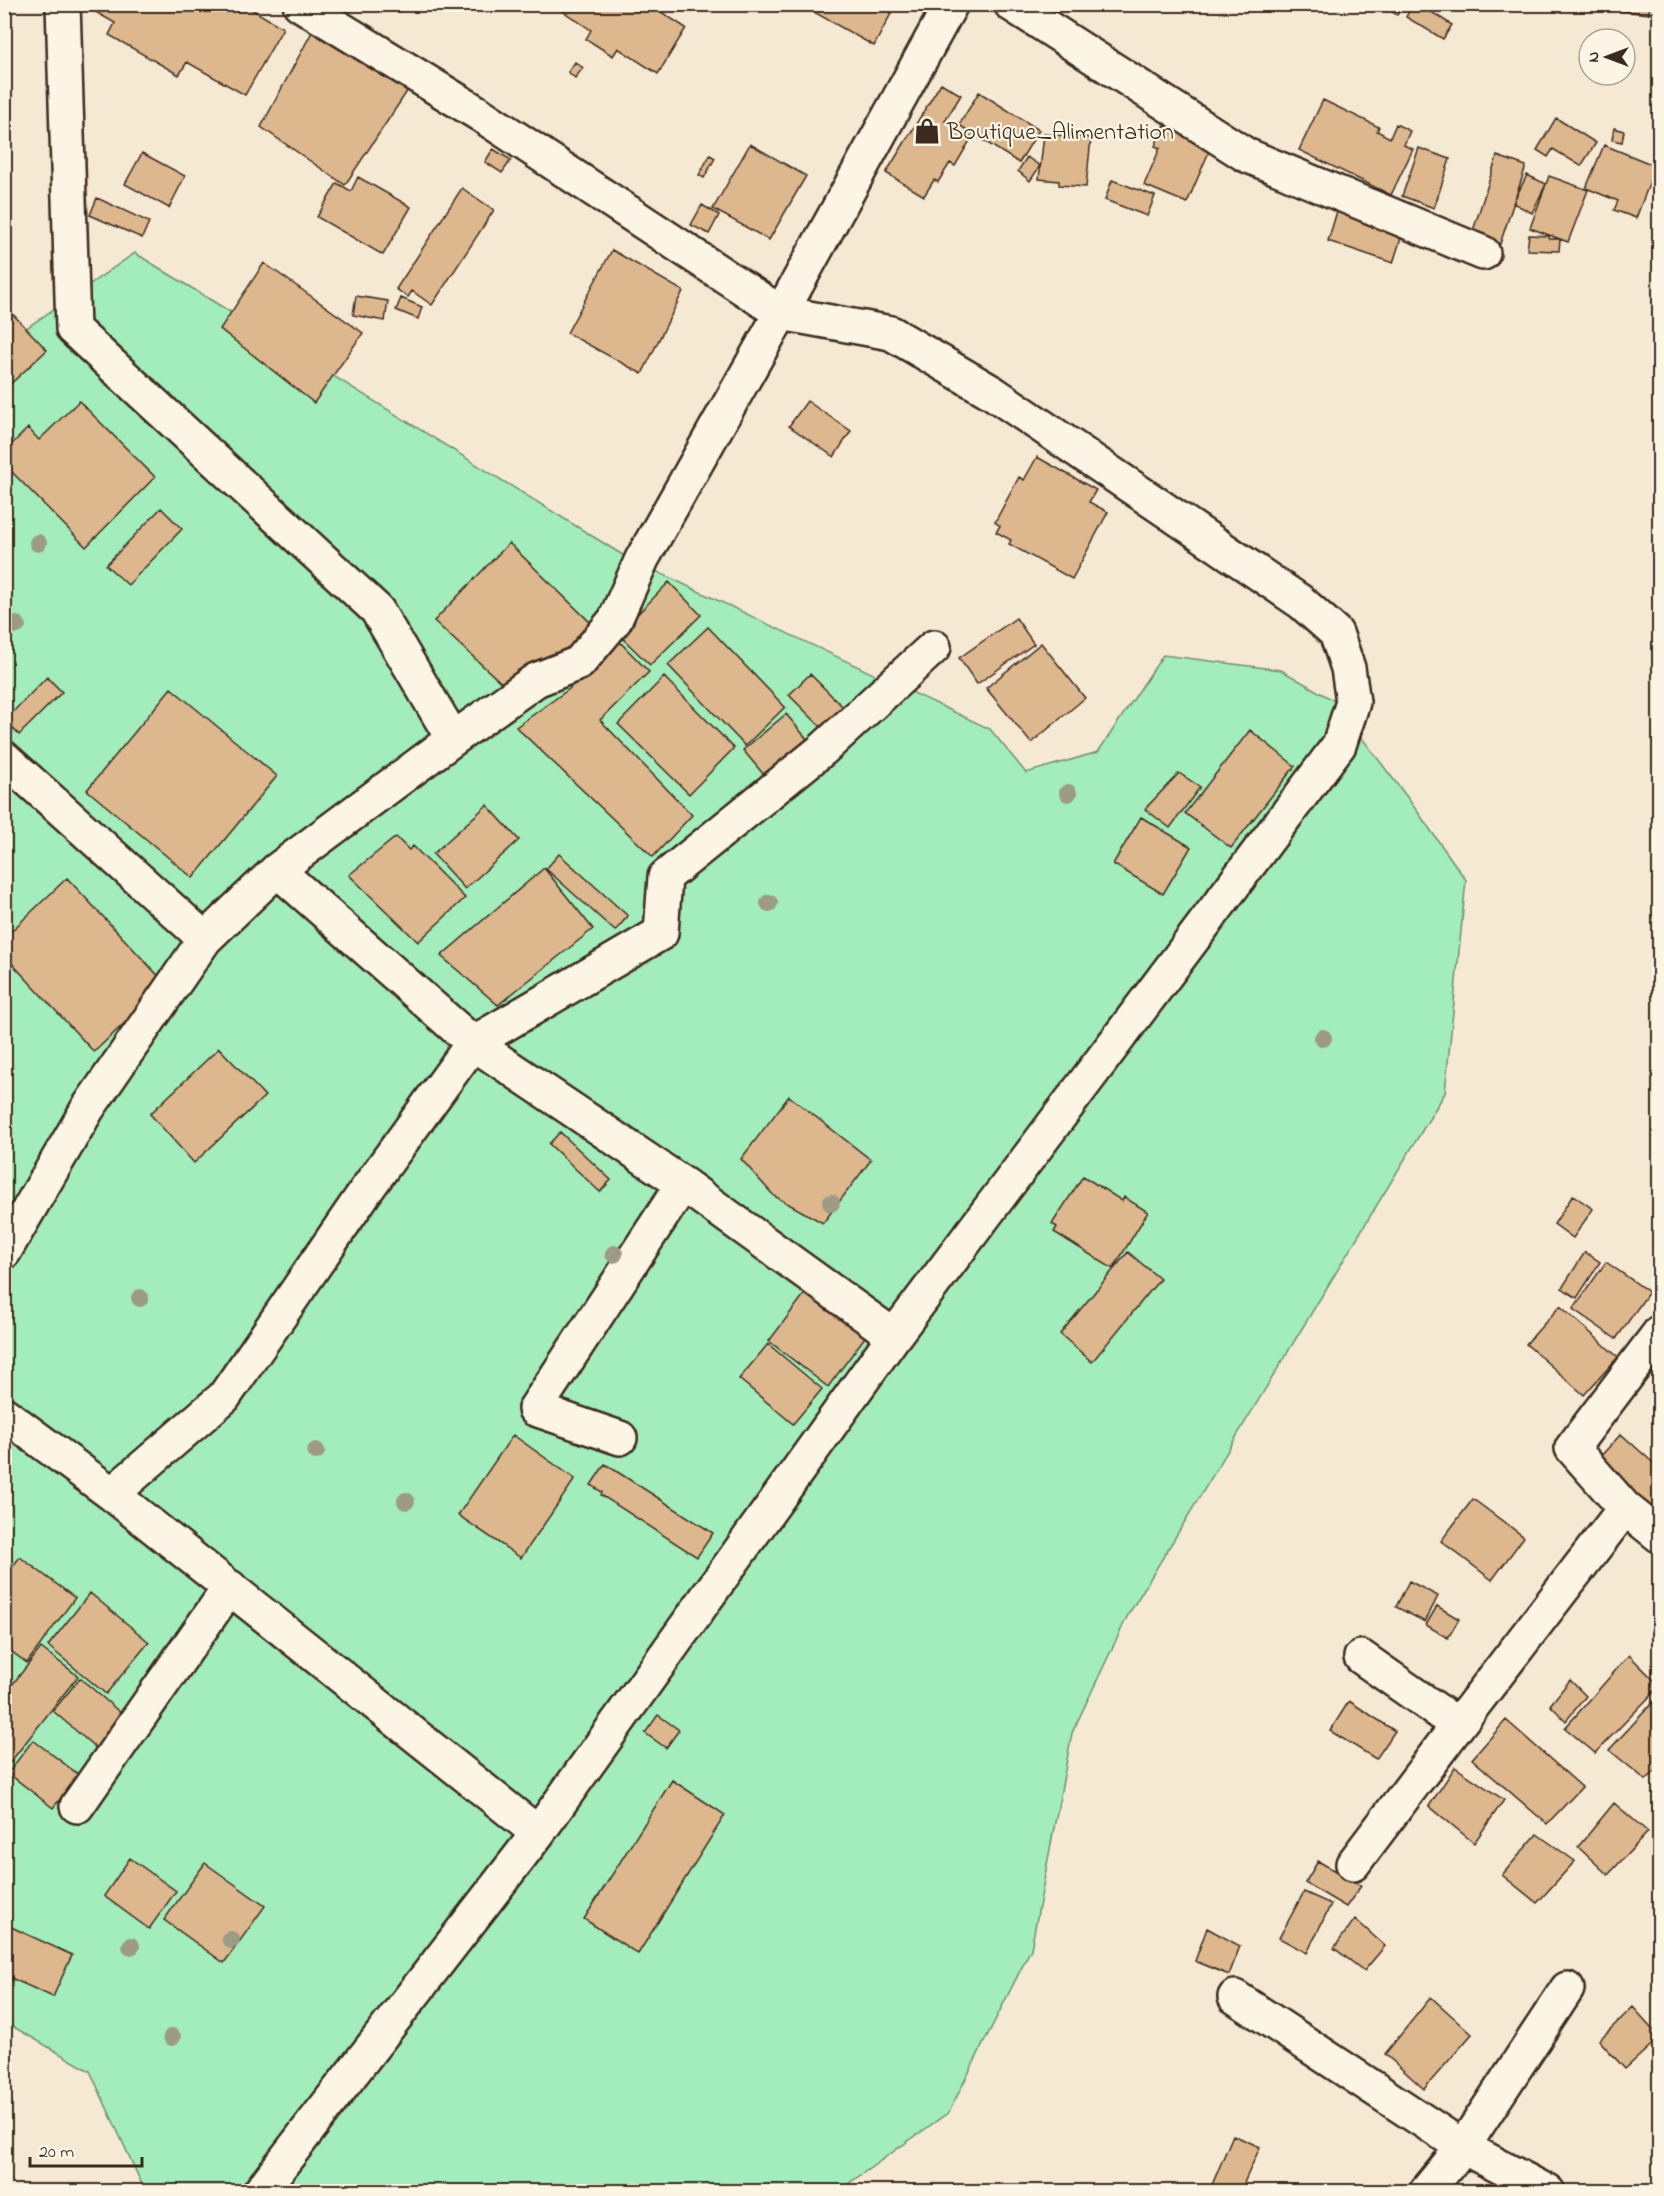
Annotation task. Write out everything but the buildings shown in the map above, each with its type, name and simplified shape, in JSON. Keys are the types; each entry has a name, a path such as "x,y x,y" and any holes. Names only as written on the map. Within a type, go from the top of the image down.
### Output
{"street":[{"path":"63,4 73,329 377,610 453,739"},
{"path":"260,2192 537,1833 894,1335 1339,745 1353,702 1348,668 1336,633 1301,602 993,393 891,333 781,313 481,115 300,4"},
{"path":"4,1252 88,1108 205,939 277,870 453,739 536,680 579,663 615,620 642,559 951,4"},
{"path":"1011,4 1246,155 1483,253"},
{"path":"112,1494 224,1397 367,1189 473,1043 661,933 665,877 822,750 934,647"},
{"path":"4,758 205,939"},
{"path":"277,870 473,1043 683,1184 894,1335"},
{"path":"620,1438 535,1409 683,1184"},
{"path":"1659,1332 1572,1448 1625,1508 1659,1536"},
{"path":"4,1414 112,1494 537,1833"},
{"path":"1353,1864 1625,1508"},
{"path":"77,1806 230,1587"},
{"path":"1361,1657 1458,1725"},
{"path":"1426,2192 1463,2147 1567,1989"},
{"path":"1235,1998 1463,2147 1548,2192"}],"green space":[{"path":"135,253 626,557 990,729 1026,773 1098,752 1163,655 1281,670 1333,700 1407,797 1466,880 1445,1093 1128,1615 1072,1733 1031,1949 949,2112 838,2191 145,2191 90,2071 5,2022 5,343"}],"place":[{"name":"Boutique_Alimentation","path":"927,131"}]}
